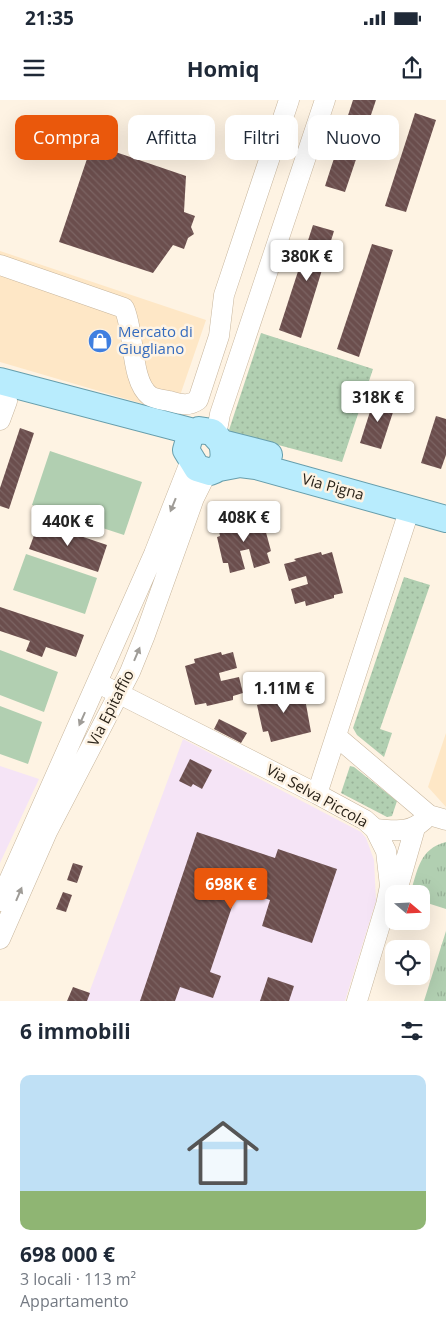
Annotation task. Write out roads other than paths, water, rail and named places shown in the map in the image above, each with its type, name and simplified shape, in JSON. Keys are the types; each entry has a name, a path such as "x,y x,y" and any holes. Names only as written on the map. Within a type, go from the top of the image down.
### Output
{"main road":[{"path":"2,400 205,449 446,503"},
{"name":"Via Pigna","path":"205,449 240,464 256,466 446,519"}],"street":[{"path":"0,265 124,308 129,320 140,382 151,396 184,405 192,404 198,400 214,371 224,295 289,100"},
{"name":"Via Epitaffio","path":"0,939 46,832 119,694 145,635 194,498 203,480 205,416 214,371 248,288 310,100"},
{"name":"Via Epitaffio","path":"0,901 154,554 205,449 217,430 220,414 325,100"},
{"path":"250,219 268,226"},
{"path":"229,282 248,288"},
{"path":"317,794 410,508"},
{"name":"Via Selva Piccola","path":"98,683 317,794 365,820 375,828 386,851 389,869 389,892 357,1001"},
{"path":"336,736 430,821"},
{"path":"375,828 401,830 430,821"},
{"path":"400,885 430,821"},
{"path":"379,929 385,917"}],"place":[{"name":"Mercato di Giugliano","path":"100,341"}]}
